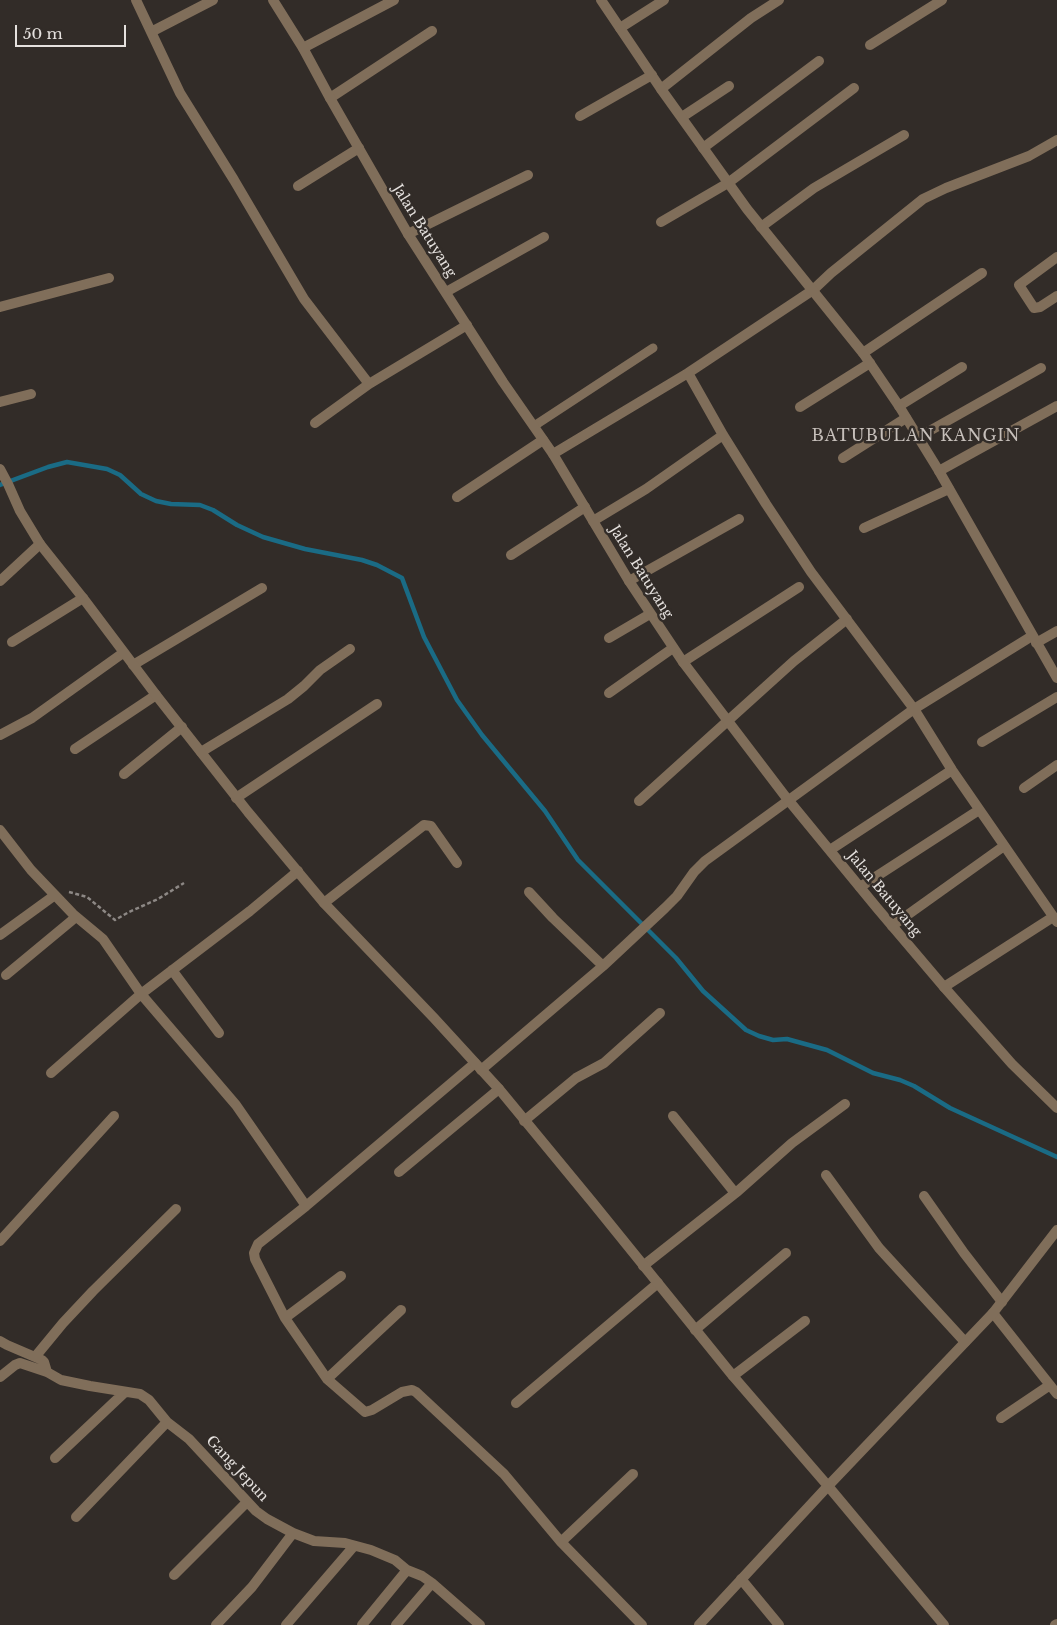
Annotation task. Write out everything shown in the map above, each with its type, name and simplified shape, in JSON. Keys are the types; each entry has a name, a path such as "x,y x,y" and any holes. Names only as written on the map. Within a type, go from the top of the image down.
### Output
{"street":[{"path":"136,0 180,93 304,299 368,384"},
{"path":"151,32 213,0"},
{"name":"Jalan Batuyang","path":"273,0 303,48 408,234 503,382 553,454 629,582 683,662 788,801 892,926 1012,1064 1057,1108"},
{"path":"303,48 394,0"},
{"path":"601,0 728,183 761,227 863,353 899,406 939,471 1057,678"},
{"path":"620,28 664,0"},
{"path":"661,89 751,18 779,0"},
{"path":"870,45 942,0"},
{"path":"330,98 432,31"},
{"path":"703,148 819,61"},
{"path":"580,116 652,75"},
{"path":"682,117 729,86"},
{"path":"660,222 728,183 854,88"},
{"path":"761,227 814,188 904,135"},
{"path":"553,454 688,373 813,290 831,273 923,199 946,188 1029,156 1057,140"},
{"path":"298,186 359,148"},
{"path":"408,234 528,175"},
{"path":"446,292 544,237"},
{"path":"1057,257 1019,285 1034,308 1040,307 1057,296"},
{"path":"863,353 982,273"},
{"path":"0,307 109,278"},
{"path":"315,423 368,384 467,325"},
{"path":"800,407 870,363"},
{"path":"899,406 962,367"},
{"path":"917,438 1041,368"},
{"path":"688,373 723,435 811,572 914,709 952,770 1055,920 944,987"},
{"path":"0,402 31,394"},
{"path":"939,471 1057,406"},
{"path":"843,458 906,418"},
{"path":"593,521 646,489 723,435"},
{"path":"457,497 543,440"},
{"path":"0,469 20,511 40,544 236,798 324,903 499,1089 733,1376 944,1625"},
{"path":"864,528 949,489"},
{"path":"511,554 585,507"},
{"path":"629,582 739,519"},
{"path":"0,581 40,544"},
{"path":"683,662 799,587"},
{"path":"132,665 262,588"},
{"path":"12,642 82,598"},
{"path":"609,638 650,614"},
{"path":"639,800 794,661 847,619"},
{"path":"642,1625 561,1542 504,1474 416,1392 412,1390 402,1392 372,1410 365,1412 327,1379 285,1318 254,1253 258,1244 603,966 677,896 694,872 705,861 914,709 1034,639 1057,631"},
{"path":"609,692 674,648"},
{"path":"201,752 288,699 320,670 350,649"},
{"path":"0,735 32,718 123,654"},
{"path":"76,749 156,695"},
{"path":"982,742 1057,697"},
{"path":"236,798 377,704"},
{"path":"124,774 182,727"},
{"path":"1024,788 1057,765"},
{"path":"830,850 952,770"},
{"path":"860,887 980,810"},
{"path":"324,903 424,825 431,826 457,863"},
{"path":"0,830 31,870 55,896 76,917 103,939 141,994 236,1105 306,1206"},
{"path":"892,926 1004,846"},
{"path":"51,1072 141,994 250,911 298,871"},
{"path":"529,892 603,966"},
{"path":"0,935 55,896"},
{"path":"6,975 76,917"},
{"path":"172,970 219,1033"},
{"path":"524,1121 576,1078 604,1063 660,1013"},
{"path":"399,1172 499,1089"},
{"path":"643,1266 735,1193 792,1143 845,1104"},
{"path":"0,1241 114,1116"},
{"path":"673,1116 735,1193"},
{"path":"826,1175 879,1248 966,1342"},
{"path":"924,1196 964,1253 1002,1302"},
{"path":"36,1357 63,1323 93,1291 176,1209"},
{"path":"699,1625 993,1313 1055,1237"},
{"path":"695,1330 786,1253"},
{"path":"285,1318 341,1276"},
{"path":"516,1403 658,1283"},
{"path":"327,1379 401,1310"},
{"path":"993,1313 1055,1390 1001,1418"},
{"path":"733,1376 805,1321"},
{"path":"0,1341 43,1361 47,1372"},
{"name":"Gang Jepun","path":"0,1377 20,1363 47,1372 61,1380 140,1394 149,1400 168,1422 190,1439 247,1502 267,1519 293,1533 314,1541 345,1543 372,1550 396,1560 407,1570 422,1576 432,1583 480,1625"},
{"path":"55,1458 125,1392"},
{"path":"76,1517 168,1422"},
{"path":"561,1542 633,1474"},
{"path":"174,1575 247,1502"},
{"path":"216,1625 252,1587 293,1533"},
{"path":"286,1625 354,1546"},
{"path":"362,1625 407,1570"},
{"path":"741,1579 779,1625"},
{"path":"396,1625 432,1583"}],"lane":[{"path":"534,426 653,348"}],"path":[{"path":"45,885 87,897 115,920 158,899 184,883"}],"waterway":[{"path":"0,485 67,462 107,469 120,475 141,494 156,501 171,504 200,505 263,537 305,549 362,560 377,565 402,578 424,637 457,700 482,735 545,811 578,860 676,958 703,991 746,1030 773,1040 787,1039 827,1050 873,1073 914,1086 950,1108 1057,1157"}],"district":[{"name":"BATUBULAN KANGIN","path":"916,436"}]}
